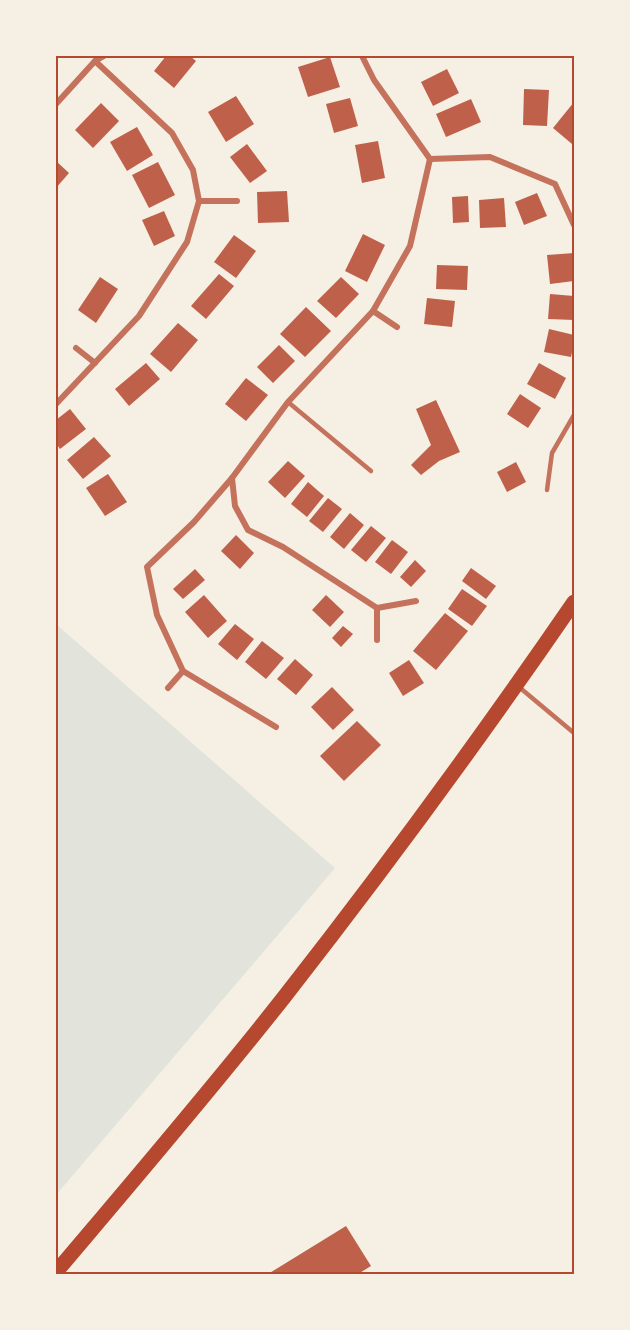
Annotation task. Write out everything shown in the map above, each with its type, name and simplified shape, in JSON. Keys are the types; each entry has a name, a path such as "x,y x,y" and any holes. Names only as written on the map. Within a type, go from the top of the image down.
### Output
{"main road":[{"path":"56,1272 214,1083 395,853 574,602"}],"street":[{"path":"56,104 95,61 104,56"},
{"path":"276,727 183,671 157,615 147,567 194,522 232,478 288,402 373,311 410,246 430,159 374,80 362,56"},
{"path":"56,404 139,316 187,242 199,201 194,170 172,133 95,61"},
{"path":"430,159 490,157 555,184 574,225"},
{"path":"199,201 237,201"},
{"path":"373,311 397,327"},
{"path":"75,348 94,363"},
{"path":"232,478 235,506 248,530 283,547 376,608 416,601"},
{"path":"376,608 377,640"},
{"path":"168,687 183,671"}],"lane":[{"path":"288,402 372,471"},
{"path":"547,490 552,453 574,415"},
{"path":"517,685 574,734"}],"shaded area":[{"path":"56,624 335,868 56,1195"}],"building":[{"path":"166,56 190,56 196,61 174,88 154,71"},
{"path":"330,57 340,87 308,97 298,67"},
{"path":"447,69 459,93 433,106 421,82"},
{"path":"524,89 549,90 547,126 523,125"},
{"path":"236,96 254,124 226,142 208,112"},
{"path":"350,98 358,126 334,133 326,104"},
{"path":"471,99 481,122 446,137 436,114"},
{"path":"574,102 574,141 572,144 553,128"},
{"path":"101,103 119,121 93,148 75,130"},
{"path":"137,127 153,155 127,171 110,142"},
{"path":"378,141 385,178 362,183 355,145"},
{"path":"247,144 267,171 250,183 230,157"},
{"path":"56,161 69,173 56,188"},
{"path":"158,162 175,195 149,208 132,175"},
{"path":"287,191 289,222 258,223 257,192"},
{"path":"537,193 547,216 524,225 515,202"},
{"path":"468,196 469,222 453,223 452,197"},
{"path":"504,198 506,227 480,228 479,200"},
{"path":"164,211 175,236 154,246 142,220"},
{"path":"363,234 385,245 367,282 345,271"},
{"path":"234,235 256,251 236,278 214,262"},
{"path":"574,253 574,281 550,284 547,255"},
{"path":"437,265 468,266 467,290 436,289"},
{"path":"219,274 234,286 206,319 191,306"},
{"path":"100,277 118,289 96,323 78,310"},
{"path":"341,277 359,294 336,318 317,301"},
{"path":"550,294 574,296 574,320 548,319"},
{"path":"427,298 455,301 452,327 424,324"},
{"path":"306,307 331,331 305,357 280,334"},
{"path":"178,323 198,340 171,372 150,354"},
{"path":"549,329 574,335 571,357 544,352"},
{"path":"279,345 295,361 273,383 257,367"},
{"path":"146,363 160,379 129,406 115,389"},
{"path":"539,363 566,378 555,399 527,384"},
{"path":"246,378 268,395 246,421 225,404"},
{"path":"520,394 541,408 528,428 507,414"},
{"path":"436,400 460,452 439,461 421,475 411,465 431,445 416,409"},
{"path":"70,409 86,429 60,449 56,443 56,420"},
{"path":"94,437 111,456 83,479 67,460"},
{"path":"288,461 305,476 285,498 268,482"},
{"path":"516,462 526,482 507,492 497,472"},
{"path":"108,474 127,502 105,516 86,488"},
{"path":"308,482 324,496 307,517 291,504"},
{"path":"328,498 342,509 323,532 309,521"},
{"path":"350,513 364,525 344,549 330,537"},
{"path":"371,526 386,538 366,562 351,550"},
{"path":"236,535 254,553 240,569 221,551"},
{"path":"392,540 408,552 391,574 375,562"},
{"path":"415,560 426,571 411,587 400,577"},
{"path":"471,568 496,586 486,599 462,581"},
{"path":"195,569 205,580 183,599 173,589"},
{"path":"462,589 487,606 472,626 448,609"},
{"path":"204,595 227,621 208,638 185,612"},
{"path":"326,595 344,612 330,627 312,610"},
{"path":"445,613 468,631 436,670 413,651"},
{"path":"235,624 254,639 237,660 218,644"},
{"path":"343,626 353,634 341,647 332,638"},
{"path":"262,641 284,658 266,679 245,662"},
{"path":"295,659 313,675 296,695 277,679"},
{"path":"409,660 424,683 403,696 389,673"},
{"path":"332,687 354,710 333,730 311,707"},
{"path":"357,721 381,745 344,781 320,756"},
{"path":"346,1226 371,1266 358,1274 268,1274"}]}
